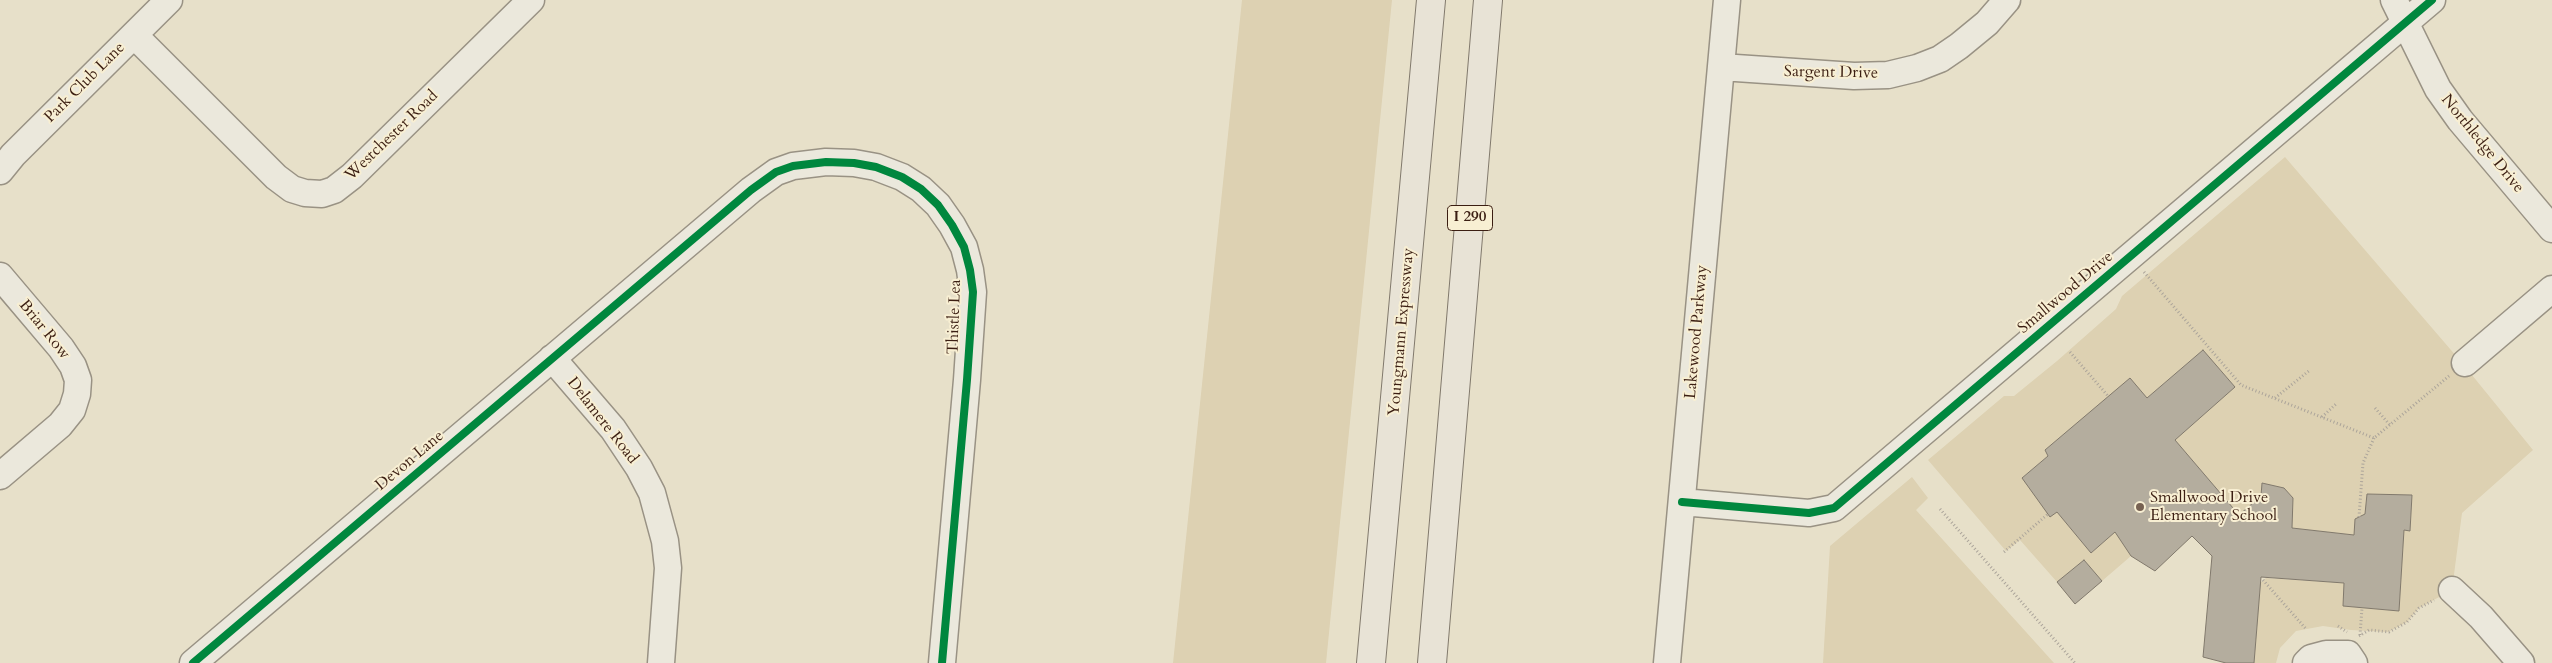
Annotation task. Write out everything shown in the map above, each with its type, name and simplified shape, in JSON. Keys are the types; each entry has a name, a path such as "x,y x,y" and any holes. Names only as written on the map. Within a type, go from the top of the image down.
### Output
{"highway":[{"name":"Youngmann Expressway","path":"1371,663 1431,0"},
{"name":"I 290","path":"1432,663 1488,0"}],"street":[{"name":"Park Club Lane","path":"3,162 169,0"},
{"name":"Westchester Road","path":"134,35 276,178 292,189 305,193 322,194 334,190 352,176 531,0"},
{"name":"Lakewood Parkway","path":"1667,663 1727,0"},
{"name":"Sargent Drive","path":"1721,67 1854,76 1888,75 1917,68 1940,59 1987,23 2007,0"},
{"name":"Northledge Drive","path":"2394,0 2404,24 2438,89 2460,120 2552,229"},
{"name":"Smallwood Drive","path":"1682,502 1809,513 1834,508 2432,0"},
{"name":"Thistle Lea","path":"644,280 751,190 776,172 793,166 826,162 854,163 876,167 902,177 921,189 938,205 964,247 973,292 942,663"},
{"name":"Briar Row","path":"0,276 61,348 73,366 78,380 78,394 72,410 60,425 0,476"},
{"name":"Devon Lane","path":"193,663 644,280"},
{"path":"2464,362 2552,289"},
{"name":"Delamere Road","path":"552,358 613,429 639,468 659,513 666,541 668,568 661,663"},
{"path":"2452,590 2481,617 2521,663"},
{"path":"2306,663 2311,658 2354,645"}],"path":[{"path":"2130,257 2241,385 2374,438"},
{"path":"2070,352 2108,396"},
{"path":"2359,518 2363,463 2374,438 2464,362"},
{"path":"2276,398 2310,370"},
{"path":"2322,417 2336,404"},
{"path":"2375,408 2390,425"},
{"path":"1940,509 2075,663"},
{"path":"2004,552 2048,514"},
{"path":"2263,580 2306,629"},
{"path":"2354,645 2369,630 2390,632 2407,622 2419,608 2452,590"},
{"path":"2354,645 2362,608"},
{"path":"2338,626 2354,645"}],"shaded area":[{"path":"1242,0 1392,0 1326,663 1173,663"},
{"path":"2285,157 2463,364 2533,450 2462,513 2452,590 2419,608 2407,622 2388,632 2323,626 2296,631 2280,648 2276,663 2254,663 2260,583 2266,578 2344,583 2343,606 2399,611 2404,530 2410,531 2412,495 2367,494 2365,520 2354,535 2292,528 2293,498 2284,488 2262,483 2261,496 2239,515 2175,440 2235,387 2203,350 2147,398 2130,379 2045,450 2048,456 2023,477 2031,490 2057,512 2091,553 2115,532 2131,556 2102,581 2084,560 2057,582 2020,540 2006,551 1928,460 2004,396 2014,396 2057,361 2116,309 2122,296"},
{"path":"1912,477 1928,498 1916,510 2054,663 1823,663 1830,546"}],"building":[{"name":"Smallwood Drive Elementary School","path":"2203,350 2235,387 2175,440 2239,515 2261,496 2262,483 2284,488 2293,498 2292,528 2354,535 2355,519 2365,514 2367,494 2412,495 2410,531 2404,530 2399,611 2343,606 2344,583 2261,577 2254,663 2226,663 2203,657 2212,556 2192,536 2155,571 2131,556 2115,532 2091,553 2057,512 2050,517 2022,478 2048,456 2045,450 2130,378 2147,398"},
{"path":"2084,560 2102,581 2075,604 2057,582"}],"cycle path":[{"path":"1682,502 1809,513 1834,508 2432,0"},
{"path":"193,663 751,190 776,172 793,166 826,162 854,163 876,167 902,177 921,189 938,205 952,225 964,247 970,270 973,292 967,380 942,663"}],"place":[{"name":"Smallwood Drive Elementary School","path":"2140,507"}]}
